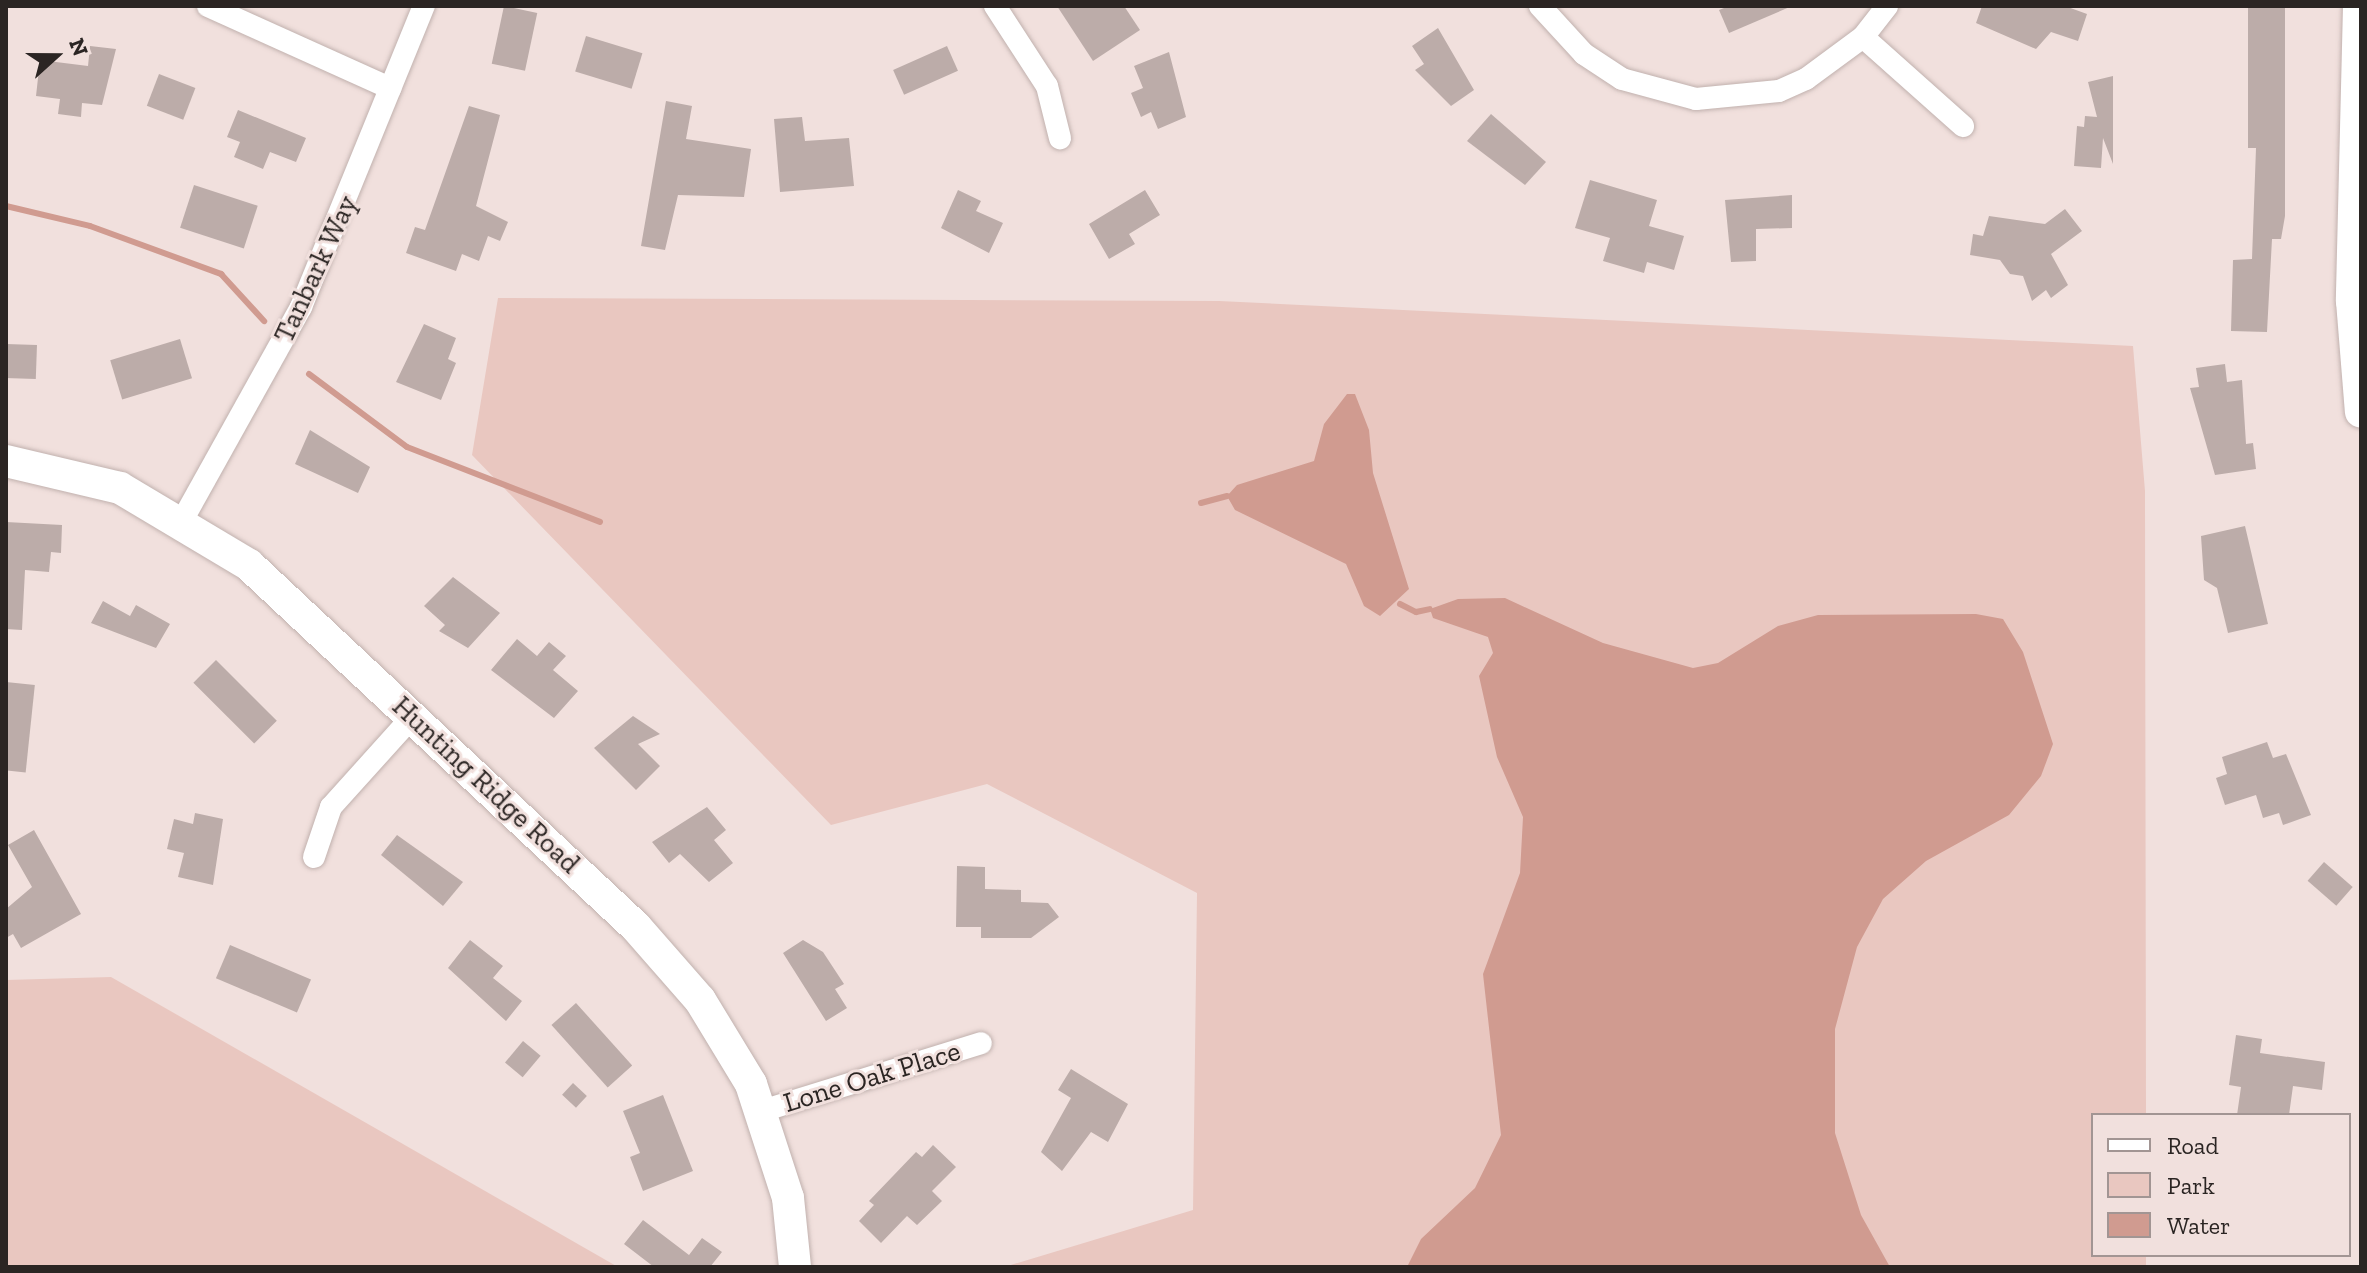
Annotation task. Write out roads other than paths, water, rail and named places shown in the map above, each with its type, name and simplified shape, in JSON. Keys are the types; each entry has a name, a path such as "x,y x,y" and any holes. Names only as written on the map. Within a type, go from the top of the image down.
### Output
{"street":[{"path":"208,6 390,88"},
{"name":"Tanbark Way","path":"183,519 301,307 424,6"},
{"path":"995,6 1047,86 1060,138"},
{"path":"1540,6 1584,54 1622,79 1696,99 1779,91 1863,37 1887,6"},
{"path":"2359,6 2360,100 2352,301 2361,412"},
{"path":"1863,37 1963,126"},
{"name":"Hunting Ridge Road","path":"6,461 120,488 183,519 249,565 413,716 677,970 723,1034 762,1111 788,1198 795,1267"},
{"path":"314,857 331,807 413,716"},
{"name":"Lone Oak Place","path":"762,1111 981,1043"}],"water":[{"path":"1347,394 1355,394 1369,430 1373,473 1409,589 1380,616 1364,606 1346,564 1235,510 1227,496 1237,485 1314,461 1324,424"},
{"path":"1505,598 1603,643 1693,668 1718,663 1778,626 1818,615 1976,614 2003,619 2023,652 2053,744 2041,776 2009,815 1926,861 1883,899 1857,947 1835,1029 1835,1133 1861,1215 1890,1267 1407,1267 1421,1239 1475,1188 1501,1135 1483,974 1520,873 1523,817 1497,757 1479,676 1493,653 1488,637 1433,618 1430,609 1458,599"}],"waterway":[{"path":"6,206 90,226 221,274 264,321"},
{"path":"309,374 407,447 600,522"},
{"path":"1201,503 1227,496"},
{"path":"1400,604 1416,612 1430,609"}]}
